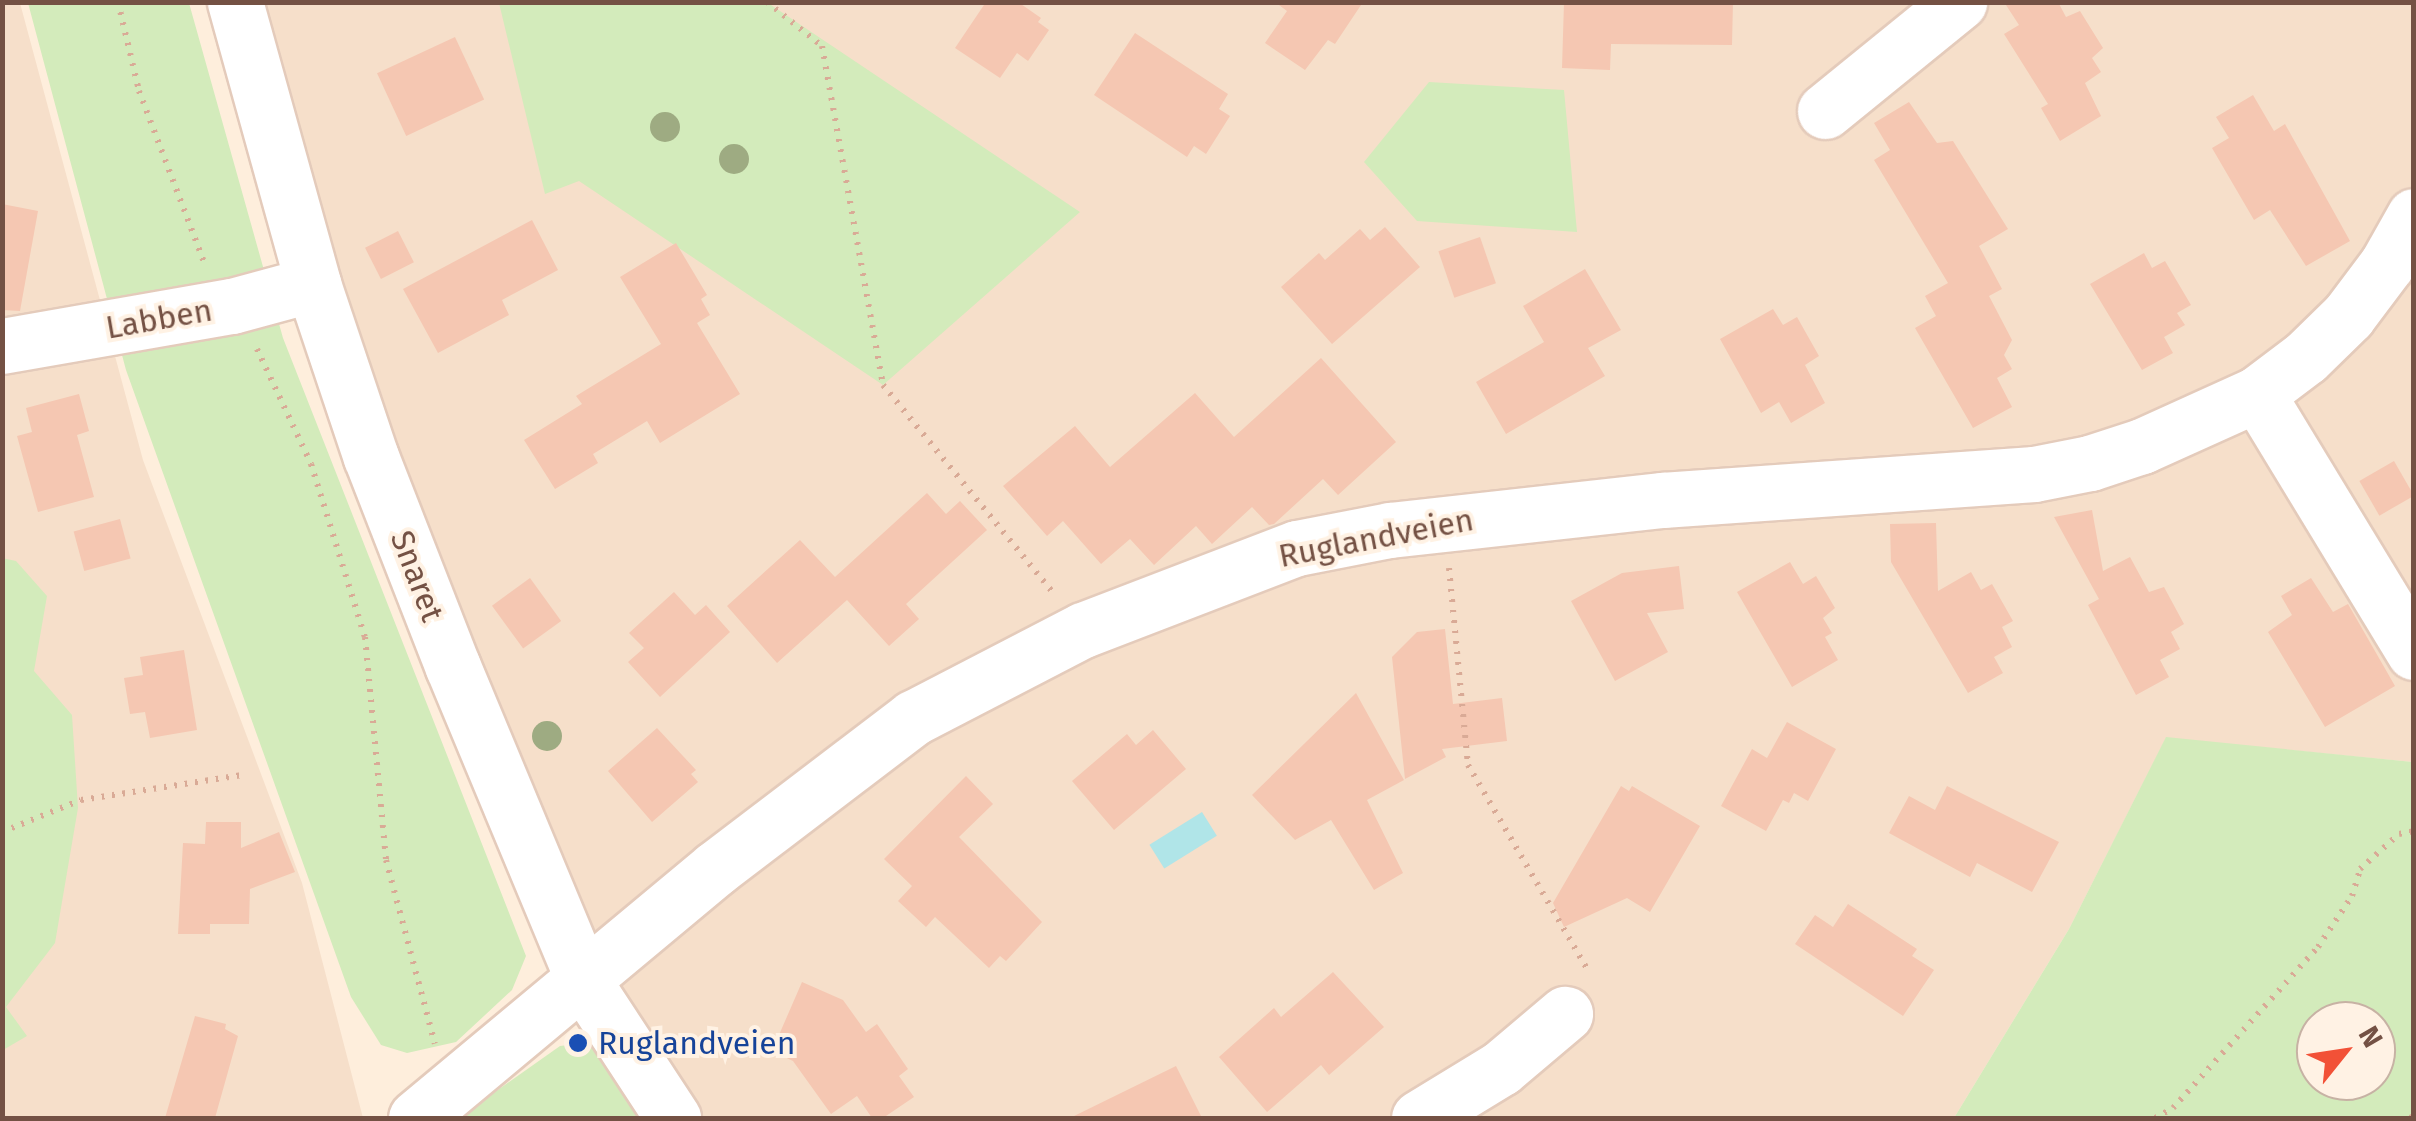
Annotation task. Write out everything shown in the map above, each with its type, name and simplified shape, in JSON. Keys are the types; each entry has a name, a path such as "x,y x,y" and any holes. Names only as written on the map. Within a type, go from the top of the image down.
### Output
{"street":[{"name":"Snaret","path":"235,2 312,284 378,474 584,982 674,1118"},
{"path":"1825,111 1958,2"},
{"name":"Ruglandveien","path":"432,1106 716,868 914,718 1083,630 1297,548 1444,522 1662,500 2034,474 2142,446 2257,394 2306,357 2348,316 2388,264 2414,216"},
{"name":"Labben","path":"2,346 232,306 312,284"},
{"path":"2257,394 2414,652"},
{"path":"1418,1118 1501,1068 1579,997"}],"path":[{"path":"118,2 140,91 210,280 232,306 264,362 311,464 365,637 386,860 432,1106"},
{"path":"768,2 822,46 883,384 1083,630"},
{"path":"1444,522 1468,764 1579,997"},
{"path":"2,832 81,800 242,775"},
{"path":"2156,1118 2173,1108 2318,947 2352,896 2360,869 2398,834 2414,831"}],"shaded area":[{"path":"2,3 20,3 143,460 302,883 363,1118 3,1118"},
{"path":"250,3 2413,3 2413,762 2166,738 2069,929 1954,1118 648,1118 316,254"}],"green space":[{"path":"28,3 189,3 283,338 526,956 512,990 456,1042 407,1053 381,1045 351,997 126,370"},
{"path":"499,3 768,3 1080,212 883,385 579,181 545,194"},
{"path":"1429,82 1564,90 1577,232 1417,221 1364,162"},
{"path":"2,558 16,561 47,596 34,671 72,715 78,808 55,943 6,1007 27,1036 3,1050"},
{"path":"2166,737 2413,762 2413,1118 1954,1118 2069,929"},
{"path":"594,1042 648,1118 458,1118 560,1046"}],"water":[{"path":"1202,812 1217,836 1164,869 1149,845"}],"building":[{"path":"986,2 1018,2 1041,18 1038,22 1049,30 1028,61 1017,53 1000,78 955,48"},
{"path":"1275,2 1363,2 1335,44 1328,40 1305,70 1265,43 1287,11"},
{"path":"1564,2 1733,2 1732,45 1611,44 1610,70 1562,68"},
{"path":"2004,2 2058,2 2066,17 2080,11 2103,48 2092,58 2101,72 2085,83 2101,116 2060,141 2041,108 2048,104 2004,34 2019,25"},
{"path":"1135,33 1228,94 1219,109 1230,116 1206,154 1194,146 1187,157 1094,95"},
{"path":"455,37 484,100 406,136 377,73"},
{"path":"2253,95 2274,131 2285,124 2350,241 2306,266 2270,210 2254,220 2212,148 2229,138 2216,117"},
{"path":"1909,102 1937,143 1953,141 2008,229 1979,246 2002,289 1989,296 2012,340 2004,355 2012,369 1997,378 2012,407 1973,428 1915,328 1936,316 1925,296 1948,283 1874,160 1890,150 1874,123"},
{"path":"2,204 38,211 20,311 2,310"},
{"path":"532,220 558,270 502,300 509,315 438,353 403,289"},
{"path":"1385,227 1420,267 1332,344 1281,287 1319,253 1325,260 1360,229 1370,240"},
{"path":"398,231 414,262 381,279 365,248"},
{"path":"1480,237 1496,283 1454,298 1438,251"},
{"path":"676,243 707,295 701,299 710,315 697,323 740,394 660,443 647,421 593,454 598,463 555,489 524,440 582,404 576,396 661,344 620,277"},
{"path":"2144,253 2152,268 2165,261 2191,305 2177,313 2185,325 2164,337 2173,353 2142,370 2090,284"},
{"path":"1585,269 1621,330 1588,348 1605,376 1506,434 1476,382 1544,342 1523,306"},
{"path":"1773,309 1783,325 1797,317 1819,356 1805,365 1825,403 1791,423 1779,402 1761,413 1720,339"},
{"path":"1321,358 1396,442 1338,495 1323,479 1274,524 1269,525 1252,507 1212,544 1196,526 1154,565 1130,539 1101,564 1063,521 1047,536 1003,486 1075,426 1110,467 1195,393 1234,437"},
{"path":"79,394 89,431 77,435 94,497 38,512 17,436 32,432 26,408"},
{"path":"2394,461 2414,496 2379,516 2359,481"},
{"path":"927,493 946,514 960,501 987,530 906,604 919,619 889,646 847,600 777,663 727,606 800,540 835,577"},
{"path":"2092,510 2103,571 2130,557 2149,592 2164,587 2184,624 2171,632 2180,649 2160,660 2169,677 2136,695 2088,605 2099,599 2054,517"},
{"path":"120,519 131,559 84,571 74,531"},
{"path":"1936,523 1938,591 1971,572 1981,590 1992,584 2013,621 2002,627 2012,647 1994,657 2003,673 1968,693 1891,562 1890,524"},
{"path":"1790,562 1803,584 1816,576 1835,608 1823,618 1832,633 1825,637 1838,660 1792,687 1737,592"},
{"path":"1679,566 1684,609 1647,613 1668,652 1615,681 1571,601 1622,573"},
{"path":"530,578 561,621 523,649 492,606"},
{"path":"2311,578 2333,612 2348,604 2395,686 2325,727 2268,632 2292,615 2281,596"},
{"path":"674,592 695,615 706,605 730,632 660,697 628,662 644,648 629,633"},
{"path":"1445,629 1453,704 1502,698 1507,741 1442,749 1446,757 1405,779 1392,657 1417,632"},
{"path":"184,650 197,730 150,738 145,712 130,714 124,678 143,675 140,657"},
{"path":"1356,693 1404,780 1367,800 1403,873 1374,890 1331,820 1295,840 1252,795"},
{"path":"1787,722 1836,749 1808,801 1794,793 1789,803 1783,800 1766,831 1721,806 1752,749 1767,758"},
{"path":"657,728 696,770 691,774 698,782 652,822 608,771"},
{"path":"1153,730 1186,769 1114,830 1072,781 1127,734 1136,745"},
{"path":"966,776 993,804 959,837 1042,922 1006,961 1000,956 989,968 935,917 926,927 898,901 912,886 884,859"},
{"path":"1621,786 1629,791 1632,786 1700,826 1650,912 1627,898 1564,927 1553,903"},
{"path":"1947,786 2059,842 2032,892 1977,863 1970,877 1889,833 1909,796 1935,810"},
{"path":"206,822 241,822 241,848 279,832 295,872 250,889 249,924 210,924 210,934 178,934 183,843 205,844"},
{"path":"1848,904 1917,949 1912,956 1934,970 1903,1016 1795,944 1815,915 1833,927"},
{"path":"1333,972 1384,1027 1329,1075 1321,1065 1267,1112 1219,1057 1274,1008 1281,1017"},
{"path":"802,982 843,1000 866,1032 877,1024 908,1069 899,1076 914,1097 883,1118 872,1118 857,1096 831,1114 793,1061 772,1051"},
{"path":"195,1016 226,1024 225,1029 238,1036 215,1118 165,1118"},
{"path":"1176,1066 1202,1118 1070,1118"}],"place":[{"name":"Ruglandveien","path":"578,1043"}]}
